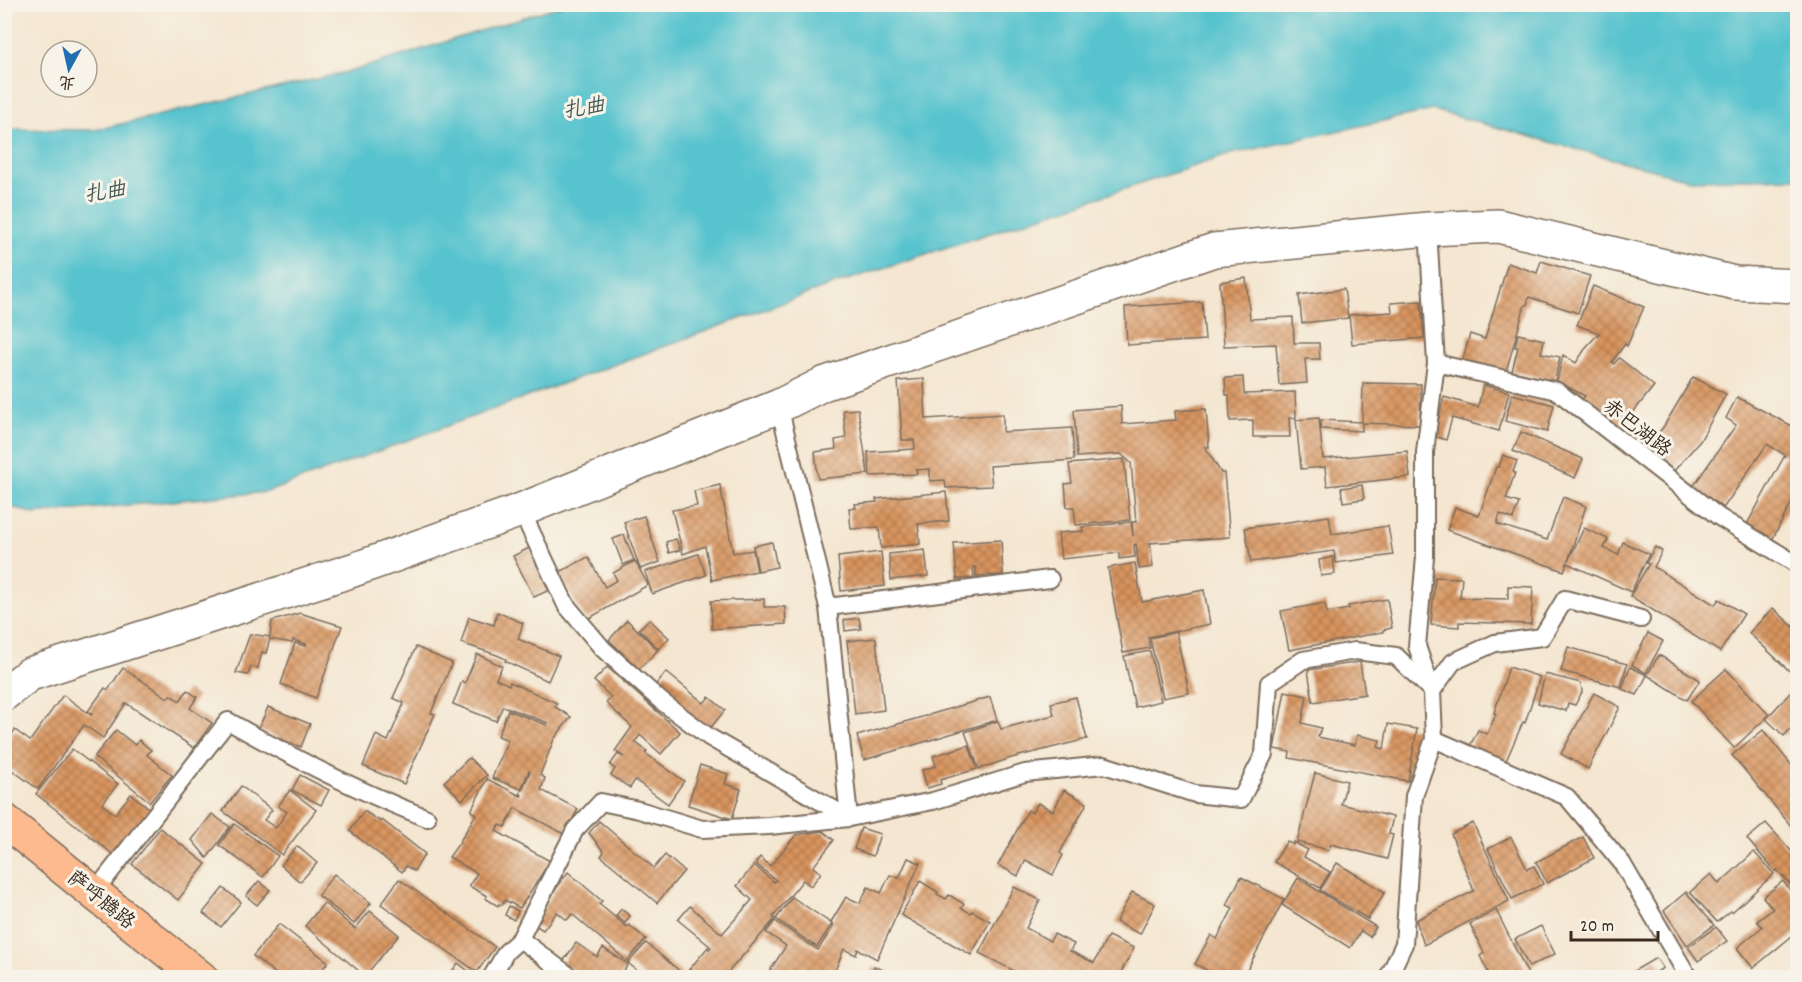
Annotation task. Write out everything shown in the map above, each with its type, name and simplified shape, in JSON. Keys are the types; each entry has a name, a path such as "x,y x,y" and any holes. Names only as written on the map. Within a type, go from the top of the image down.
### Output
{"highway":[{"name":"萨呼腾路","path":"4,820 201,978"}],"street":[{"path":"4,694 30,674 352,570 521,510 779,406 823,384 1215,250 1428,229 1498,226 1735,283 1797,286"}],"lane":[{"path":"1388,978 1404,944 1414,796 1434,739 1432,691 1417,646 1425,557 1425,452 1436,363 1428,229"},
{"name":"赤巴湖路","path":"1436,363 1557,391 1719,517 1797,565"},
{"path":"779,406 828,607 849,818"},
{"path":"521,510 566,605 603,649 660,701 709,737 849,818"},
{"path":"828,607 1050,579"},
{"path":"1432,691 1454,662 1495,643 1542,637 1565,599 1641,619"},
{"path":"491,978 506,952 520,939 575,830 601,802 639,810 702,829 769,826 849,818 933,801 1025,772 1104,765 1195,794 1241,800 1264,754 1269,683 1304,660 1355,651 1396,656 1432,691"},
{"path":"94,893 228,721 262,741 377,798 427,818"},
{"path":"1434,739 1567,797 1622,863 1689,978"},
{"path":"520,939 572,978"}],"water":[{"name":"扎曲","path":"566,4 1797,5 1797,178 1690,180 1433,110 1231,154 829,286 267,492 34,514 5,505 5,129 95,130 356,70"}],"building":[{"path":"1541,261 1590,276 1578,313 1529,297 1505,375 1462,362 1470,334 1485,339 1508,263 1537,273"},
{"path":"1246,278 1250,319 1293,317 1294,343 1319,343 1320,359 1305,359 1307,383 1279,385 1276,344 1224,346 1220,282"},
{"path":"1593,286 1644,307 1627,346 1625,344 1612,362 1614,364 1619,358 1654,386 1620,429 1582,400 1585,396 1557,381 1563,355 1576,363 1599,333 1577,325"},
{"path":"1344,289 1348,318 1302,323 1299,295"},
{"path":"1421,301 1424,338 1352,344 1349,315 1392,312 1391,303"},
{"path":"1202,302 1205,340 1127,345 1125,307"},
{"path":"1518,334 1544,340 1541,353 1560,357 1555,381 1512,371 1518,347 1515,347"},
{"path":"1243,377 1244,394 1295,392 1296,418 1289,418 1290,437 1253,437 1253,420 1230,421 1229,395 1226,395 1225,378"},
{"path":"1693,377 1726,394 1700,441 1673,472 1646,449 1664,426"},
{"path":"924,379 926,419 1003,414 1003,432 1072,428 1074,460 990,466 992,486 946,488 945,480 930,481 930,469 916,470 917,474 870,476 868,452 915,449 914,440 902,440 898,381"},
{"path":"1363,383 1421,384 1420,425 1362,423 1362,431 1320,429 1321,420 1362,422"},
{"path":"1483,385 1509,392 1499,431 1452,418 1446,440 1434,436 1444,397 1478,407"},
{"path":"1512,394 1554,405 1547,432 1505,421"},
{"path":"1737,397 1792,426 1797,418 1797,492 1771,542 1745,528 1785,455 1767,444 1722,510 1692,488 1736,425 1726,418"},
{"path":"1121,406 1122,424 1176,420 1175,411 1206,409 1209,447 1205,447 1221,473 1224,473 1230,537 1150,543 1153,567 1139,569 1136,544 1134,545 1135,557 1119,559 1119,553 1061,559 1058,533 1083,531 1082,527 1131,522 1133,536 1132,522 1136,522 1131,463 1121,454 1077,457 1074,410"},
{"path":"858,409 868,474 818,479 815,452 836,449 835,440 846,438 843,410"},
{"path":"1319,418 1323,459 1407,451 1410,477 1327,486 1325,467 1301,469 1296,420"},
{"path":"1521,432 1583,459 1575,478 1513,451"},
{"path":"1503,455 1517,461 1506,499 1519,503 1513,519 1500,514 1497,524 1547,540 1563,497 1586,506 1568,561 1584,528 1608,539 1604,548 1618,555 1623,542 1649,554 1631,592 1567,563 1564,571 1447,530 1455,507 1479,516 1496,467 1499,467"},
{"path":"1124,459 1130,520 1076,525 1074,507 1067,507 1065,484 1072,483 1069,464"},
{"path":"720,485 733,553 753,550 757,571 712,580 705,546 683,554 672,510 697,506 694,491"},
{"path":"1362,485 1364,499 1343,502 1341,488"},
{"path":"946,492 949,521 918,524 920,544 881,548 879,527 851,529 849,508 856,508 855,504 877,502 876,499"},
{"path":"644,516 660,562 640,569 624,522"},
{"path":"1329,516 1332,534 1388,526 1393,555 1336,563 1334,551 1251,562 1245,528"},
{"path":"624,535 634,560 623,565 613,539"},
{"path":"676,539 680,550 669,553 666,542"},
{"path":"1001,540 1003,575 976,576 976,567 973,567 974,578 957,579 954,543"},
{"path":"772,542 777,567 758,571 753,546"},
{"path":"531,547 552,589 534,597 513,556"},
{"path":"1655,547 1662,551 1654,567 1715,605 1719,599 1744,614 1720,652 1630,596 1649,564 1646,563"},
{"path":"925,550 928,576 891,580 889,554"},
{"path":"881,552 885,586 841,591 838,557"},
{"path":"698,554 706,575 652,594 645,572"},
{"path":"588,557 605,587 617,580 613,573 635,561 648,585 586,620 558,573"},
{"path":"1333,557 1335,574 1321,576 1319,560"},
{"path":"1135,563 1142,602 1204,590 1210,624 1148,637 1150,648 1123,653 1108,568"},
{"path":"1435,577 1462,578 1460,598 1508,599 1508,586 1533,587 1531,624 1459,622 1459,627 1431,625"},
{"path":"764,599 764,607 785,607 786,624 712,629 711,601"},
{"path":"1387,599 1392,628 1383,630 1383,632 1289,650 1281,611 1325,603 1327,613 1349,609 1348,606"},
{"path":"1773,608 1797,630 1797,678 1749,633"},
{"path":"497,612 523,623 518,639 559,656 548,681 497,655 461,643 469,617 494,625"},
{"path":"300,613 342,626 316,698 281,684 295,643 306,646 306,644 293,640 292,643 270,639 266,653 262,652 258,668 251,667 248,675 236,673 250,634 270,637 272,621"},
{"path":"859,618 861,629 845,631 844,620"},
{"path":"649,619 669,638 658,649 639,629"},
{"path":"627,620 658,650 639,669 609,640"},
{"path":"1176,632 1189,693 1163,698 1150,638"},
{"path":"1648,633 1663,641 1646,673 1632,665"},
{"path":"876,638 884,710 855,714 847,641"},
{"path":"416,647 452,663 431,713 435,714 404,784 363,766 376,735 388,741 404,703 393,698"},
{"path":"1568,647 1627,664 1621,687 1561,671"},
{"path":"1150,651 1161,701 1135,707 1124,656"},
{"path":"477,654 502,666 496,679 509,685 510,682 557,703 555,707 571,717 554,739 540,775 545,778 541,790 578,809 564,834 515,808 505,827 500,825 496,831 550,861 520,908 505,900 502,905 498,906 485,898 487,896 469,886 477,873 449,857 476,814 471,811 487,779 522,795 520,794 529,771 521,789 492,778 508,740 498,736 508,710 547,725 548,723 503,706 496,721 453,704 462,681 465,683"},
{"path":"1659,655 1700,680 1687,700 1647,675"},
{"path":"1360,662 1365,694 1313,702 1308,670"},
{"path":"607,667 680,732 661,754 640,735 635,742 647,751 645,753 684,781 668,804 635,780 630,788 611,775 615,769 610,765 618,754 624,757 615,751 632,727 606,703 611,697 594,681"},
{"path":"1509,667 1540,677 1525,723 1523,722 1505,763 1469,748 1478,730 1487,734 1496,714 1494,713"},
{"path":"1630,667 1647,675 1637,695 1622,689"},
{"path":"123,668 168,698 170,695 180,701 187,690 197,697 190,708 212,723 194,748 126,703 103,738 84,725 38,789 4,764 4,744 15,730 30,741 63,695 91,715 88,711 105,688 108,690"},
{"path":"1726,669 1769,715 1734,748 1691,701"},
{"path":"666,672 704,703 709,697 725,710 708,731 654,687"},
{"path":"1545,674 1581,683 1582,692 1575,705 1568,703 1566,711 1538,703"},
{"path":"1797,685 1797,715 1793,721 1795,724 1784,736 1766,719"},
{"path":"1285,691 1307,696 1302,723 1321,728 1318,737 1355,745 1357,735 1380,740 1378,747 1384,749 1388,724 1417,729 1408,781 1289,758 1290,752 1274,749"},
{"path":"1594,693 1620,707 1588,769 1561,754"},
{"path":"990,697 997,720 864,760 857,736"},
{"path":"1076,697 1087,739 1011,758 979,769 965,732 998,721 1001,729 1054,715 1051,703"},
{"path":"268,707 310,724 301,747 258,730"},
{"path":"116,730 135,745 139,740 151,750 147,755 172,775 150,802 94,757"},
{"path":"1763,730 1797,772 1797,822 1792,827 1732,755"},
{"path":"969,745 977,769 940,780 941,784 927,788 922,770 936,766 933,756"},
{"path":"72,749 118,784 102,804 115,814 131,794 150,809 114,855 36,794"},
{"path":"469,758 487,775 462,800 444,782"},
{"path":"700,765 728,774 725,784 741,789 732,819 688,805"},
{"path":"1315,773 1347,781 1341,804 1393,817 1389,834 1393,835 1387,859 1331,844 1329,850 1297,842"},
{"path":"300,775 329,790 321,805 292,790"},
{"path":"241,786 272,810 264,820 276,828 287,812 278,806 290,790 316,810 282,855 223,811"},
{"path":"1064,790 1087,803 1060,853 1063,855 1053,875 1026,860 1018,876 998,865 1028,810 1032,813 1038,803 1053,811"},
{"path":"364,811 381,822 382,820 425,854 414,871 406,866 402,872 350,831"},
{"path":"212,814 230,827 207,858 192,840"},
{"path":"599,821 654,868 665,855 684,871 657,903 601,856 604,852 589,833"},
{"path":"1473,823 1509,901 1424,945 1416,920 1474,891 1451,834"},
{"path":"1766,823 1794,854 1792,856 1797,863 1797,878 1790,884 1777,870 1775,871 1747,839"},
{"path":"234,824 278,856 263,877 219,845"},
{"path":"160,828 206,864 178,900 132,864"},
{"path":"861,828 880,834 873,856 854,849"},
{"path":"823,831 834,840 813,867 821,873 811,886 803,880 773,917 775,919 723,978 682,978 708,947 709,949 711,947 678,920 690,906 722,934 752,900 737,886 754,865 774,882 776,880 757,865 756,862 760,857 770,866 796,835"},
{"path":"1511,837 1527,869 1534,866 1543,884 1512,899 1488,849"},
{"path":"1583,837 1594,858 1547,883 1536,862"},
{"path":"1287,841 1293,845 1294,842 1308,850 1304,857 1330,872 1320,888 1274,862"},
{"path":"297,846 317,863 300,882 281,865"},
{"path":"1754,852 1774,874 1732,912 1717,922 1690,892 1711,874 1719,884"},
{"path":"908,858 920,863 877,959 858,949 856,955 844,949 832,978 765,978 786,946 766,932 775,921 818,950 834,925 831,922 846,897 860,903 868,887 881,893 890,875 899,878"},
{"path":"1337,863 1385,892 1368,919 1320,890"},
{"path":"568,872 602,901 599,904 646,939 627,961 572,914 567,920 557,912 543,930 535,925"},
{"path":"334,874 371,903 354,924 318,895"},
{"path":"1241,877 1284,899 1243,978 1221,978 1195,964 1211,935 1217,939 1233,908 1227,905"},
{"path":"1298,878 1376,927 1370,937 1361,931 1350,948 1282,905"},
{"path":"399,879 495,947 477,972 381,904"},
{"path":"259,881 270,890 257,905 246,896"},
{"path":"920,881 946,899 949,895 964,904 961,908 990,921 971,955 901,915"},
{"path":"1783,881 1797,899 1797,932 1753,968 1737,948 1762,927 1757,921 1773,909 1763,897"},
{"path":"1014,887 1040,900 1026,928 1050,941 1054,934 1074,944 1070,951 1094,963 1108,936 1134,948 1118,978 1028,978 979,953"},
{"path":"223,888 241,902 221,927 203,913"},
{"path":"1132,892 1155,904 1140,934 1116,922"},
{"path":"1686,892 1714,925 1687,945 1664,911"},
{"path":"792,897 832,924 817,947 776,919"},
{"path":"324,903 355,929 370,911 399,935 365,976 305,926"},
{"path":"509,906 518,911 514,920 505,915"},
{"path":"621,909 630,916 625,923 616,916"},
{"path":"1496,910 1530,978 1491,978 1480,956 1484,953 1470,924"},
{"path":"279,924 328,962 316,978 281,978 253,956"},
{"path":"1541,926 1555,954 1529,967 1515,939"},
{"path":"1716,927 1727,941 1698,961 1688,947"},
{"path":"576,943 597,957 603,948 628,964 620,978 585,978 562,963"},
{"path":"646,943 682,973 679,978 646,978 628,963"},
{"path":"1656,958 1663,968 1655,973 1658,978 1629,978 1627,975"},
{"path":"458,963 477,978 447,978"},
{"path":"874,966 900,978 869,978"}]}
